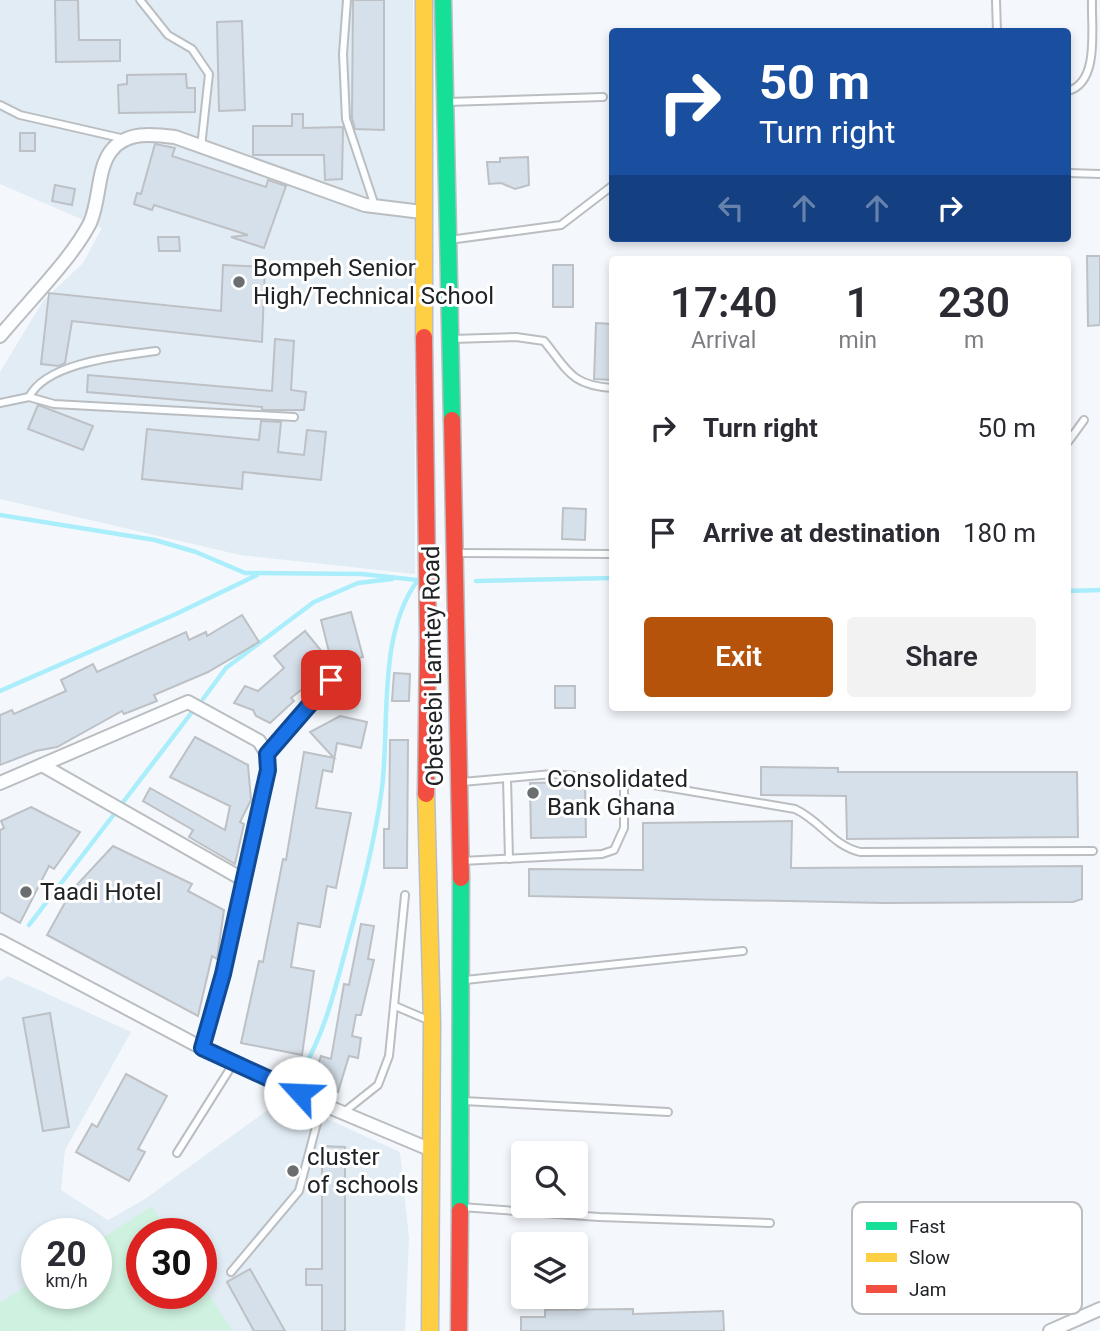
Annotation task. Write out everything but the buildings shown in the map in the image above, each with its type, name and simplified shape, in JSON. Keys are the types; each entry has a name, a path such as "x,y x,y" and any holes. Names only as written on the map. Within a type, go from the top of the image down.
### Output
{"main road":[{"name":"Obetsebi Lamtey Road","path":"424,0 422,212 428,639 426,823 432,1022 429,1149 430,1331"},
{"name":"Obetsebi Lamtey Road","path":"443,0 463,980 459,1331"}],"street":[{"path":"0,336 74,247 89,223 100,194 103,166 111,150 127,139 150,133 175,137 375,206 422,212"},
{"path":"0,783 188,702 258,741 267,754 268,770 202,1048"},
{"path":"41,765 244,880"},
{"path":"0,941 202,1048 322,1104 429,1149"},
{"path":"1050,1331 1100,1309"}],"lane":[{"path":"140,0 168,35 192,49 209,74 201,146"},
{"path":"346,0 343,54 346,119 375,206"},
{"path":"996,0 997,28"},
{"path":"1071,90 1080,86 1088,76 1092,0"},
{"path":"444,103 603,97"},
{"path":"0,105 20,115 127,139"},
{"path":"1071,173 1100,174"},
{"path":"447,241 561,225 609,188"},
{"path":"449,339 516,337 544,341 568,374 594,387 609,388"},
{"path":"29,397 36,384 92,360 156,351"},
{"path":"0,403 29,397 54,404 294,417"},
{"path":"1071,438 1084,420"},
{"path":"455,553 609,554"},
{"path":"267,754 331,680"},
{"path":"457,783 552,774 624,780 795,809 813,817 843,848 860,852 1093,851"},
{"path":"507,778 509,859"},
{"path":"461,861 602,854 614,850 624,828 624,780"},
{"path":"344,1112 379,1085 389,1056 405,895"},
{"path":"463,980 743,951"},
{"path":"395,1006 432,1022"},
{"path":"177,1153 234,1062"},
{"path":"461,1100 668,1112"},
{"path":"231,1272 299,1191 322,1104"},
{"path":"460,1207 599,1217 770,1223"}],"shaded area":[{"name":"Bompeh Senior High/Technical School","path":"0,0 413,0 415,574 240,555 0,499 0,372 43,301 83,263 102,228 0,184"},
{"name":"cluster of schools","path":"8,976 131,1032 65,1150 61,1190 105,1218 21,1218 21,1309 112,1309 112,1218 145,1199 283,1099 400,1152 409,1238 405,1331 0,1331 0,981"}],"green space":[{"path":"152,1206 160,1218 133,1218"},
{"path":"126,1223 126,1309 217,1307 232,1330 0,1331 0,1303 21,1289 21,1309 112,1309 112,1232"}],"waterway":[{"path":"0,515 155,540 196,552 245,573 362,574 417,580"},
{"path":"0,691 176,614 257,575"},
{"path":"476,581 609,578"},
{"path":"203,699 226,668 314,602 358,583 392,579"},
{"path":"300,1075 328,1012 367,867 382,788 391,653 396,626 405,602 418,580"},
{"path":"1071,591 1100,590"},
{"path":"124,801 192,712"},
{"path":"29,925 115,813"}],"traffic: fast":[{"path":"443,0 452,420"},
{"path":"460,1211 461,878"}],"traffic: slow":[{"path":"424,0 424,337"},
{"path":"426,794 432,1022 430,1331"}],"traffic: jam":[{"path":"424,337 428,639 426,794"},
{"path":"452,420 461,878"},
{"path":"459,1331 460,1211"}],"place":[{"name":"Bompeh Senior High/Technical School","path":"239,282"},
{"name":"Consolidated Bank Ghana","path":"533,793"},
{"name":"Taadi Hotel","path":"26,892"},
{"name":"cluster of schools","path":"293,1171"}],"route":[{"path":"300,1093 202,1048 223,974 268,770 267,754 331,680"}]}
